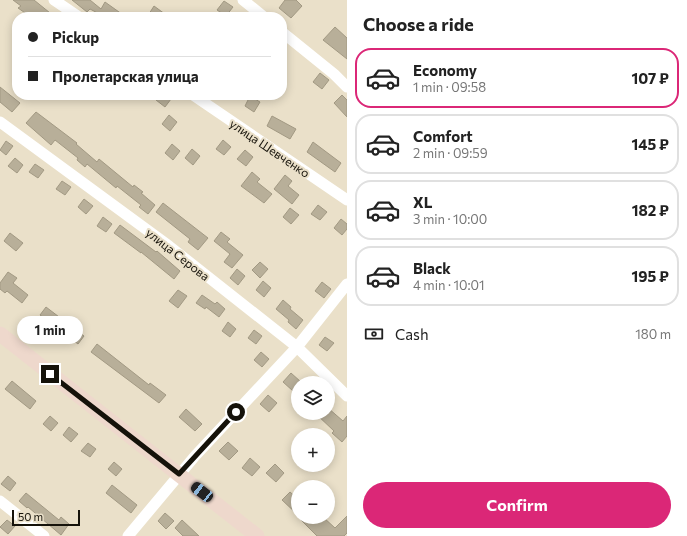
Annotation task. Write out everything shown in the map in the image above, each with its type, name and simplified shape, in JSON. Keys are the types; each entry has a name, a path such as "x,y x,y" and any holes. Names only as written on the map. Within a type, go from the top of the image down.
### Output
{"main road":[{"path":"0,334 257,536"}],"street":[{"path":"54,0 72,12"},
{"path":"243,0 258,12"},
{"path":"287,36 334,74 347,87"},
{"name":"улица Шевченко","path":"200,100 347,200"},
{"name":"улица Серова","path":"0,122 169,246 297,347 347,396"},
{"path":"128,536 179,474 297,347 347,284"},
{"path":"0,501 44,536"}],"building":[{"path":"13,0 34,0 49,12 24,12 18,8 21,6"},
{"path":"72,0 90,0 101,9 105,2 119,12 96,12 90,9 87,12"},
{"path":"285,0 296,0 302,6 291,18 287,15 287,12 284,12 279,8"},
{"path":"224,1 233,7 229,12 220,12 217,10"},
{"path":"154,6 162,12 150,12"},
{"path":"335,27 347,38 347,59 323,40"},
{"path":"320,73 329,80 322,89 313,82"},
{"path":"0,87 12,97 12,100 16,100 20,103 12,112 0,102"},
{"path":"342,95 347,100 347,117 334,103"},
{"path":"156,100 170,100 165,107"},
{"path":"248,100 257,100 260,102 254,112 245,106"},
{"path":"36,112 77,143 76,144 97,162 99,159 133,187 134,185 143,192 141,193 155,205 148,214 139,207 141,205 117,186 116,188 87,164 85,167 77,160 78,158 55,140 51,145 26,123"},
{"path":"169,115 177,122 170,131 162,124"},
{"path":"272,116 296,129 290,139 267,126"},
{"path":"223,140 231,147 224,155 216,149"},
{"path":"6,141 13,146 6,155 0,150"},
{"path":"313,142 341,163 335,172 307,152"},
{"path":"172,144 180,151 173,160 165,153"},
{"path":"192,149 200,156 193,165 185,158"},
{"path":"245,150 253,157 246,166 237,159"},
{"path":"15,158 23,165 17,173 8,166"},
{"path":"35,164 44,170 38,178 29,172"},
{"path":"252,172 260,179 257,182 272,194 264,203 241,186"},
{"path":"285,175 292,181 288,186 299,195 292,204 274,189"},
{"path":"62,181 71,187 65,195 56,189"},
{"path":"84,199 93,206 86,214 78,207"},
{"path":"163,203 208,238 198,250 188,242 190,239 156,212"},
{"path":"318,205 327,212 320,220 311,214"},
{"path":"290,208 299,215 291,224 283,217"},
{"path":"103,217 112,224 106,232 97,226"},
{"path":"341,219 347,224 347,229 342,235 334,228"},
{"path":"120,225 156,252 157,251 180,271 174,279 141,252 114,233"},
{"path":"221,232 230,239 227,242 243,255 232,268 224,262 230,254 214,241"},
{"path":"10,233 23,243 16,251 4,241"},
{"path":"260,262 268,269 260,278 252,270"},
{"path":"237,269 245,276 238,285 230,278"},
{"path":"8,272 17,278 13,283 28,295 22,303 7,291 5,293 0,289 0,283"},
{"path":"263,281 271,288 264,297 256,290"},
{"path":"322,282 331,289 324,298 315,291"},
{"path":"178,290 187,296 178,308 169,301"},
{"path":"202,295 215,304 217,302 225,309 219,317 206,307 205,309 196,303"},
{"path":"283,300 291,307 290,309 303,320 296,329 288,322 289,320 276,309"},
{"path":"46,307 84,336 78,344 40,315"},
{"path":"228,322 236,329 230,337 222,331"},
{"path":"254,330 262,336 256,344 248,338"},
{"path":"325,337 334,343 327,351 319,345"},
{"path":"97,344 149,385 150,383 166,395 159,403 91,352"},
{"path":"261,352 269,359 262,367 254,360"},
{"path":"291,373 294,376 291,376 291,389 283,382"},
{"path":"12,381 36,401 30,409 5,389"},
{"path":"268,395 277,403 269,412 260,404"},
{"path":"186,409 202,424 195,431 179,417"},
{"path":"335,414 343,421 347,416 347,436 342,442 335,436 335,428 331,428 322,420 335,420"},
{"path":"50,416 58,423 51,431 43,424"},
{"path":"69,427 78,434 71,442 63,435"},
{"path":"228,442 238,451 229,460 219,451"},
{"path":"88,443 96,449 90,457 81,451"},
{"path":"250,458 260,467 252,476 242,468"},
{"path":"114,462 122,469 116,476 108,469"},
{"path":"275,464 284,473 276,482 266,473"},
{"path":"8,476 16,483 10,491 1,484"},
{"path":"112,485 137,505 131,513 106,493"},
{"path":"290,492 291,493 291,508 282,500"},
{"path":"26,493 59,520 61,517 69,524 61,535 19,501"},
{"path":"165,513 174,521 166,529 158,521"},
{"path":"347,516 347,533 344,536 317,536 305,524 331,524 335,528"},
{"path":"7,520 15,526 8,534 0,527"},
{"path":"182,520 199,536 183,536 175,528"}],"route":[{"path":"50,374 179,474 236,412"}]}
